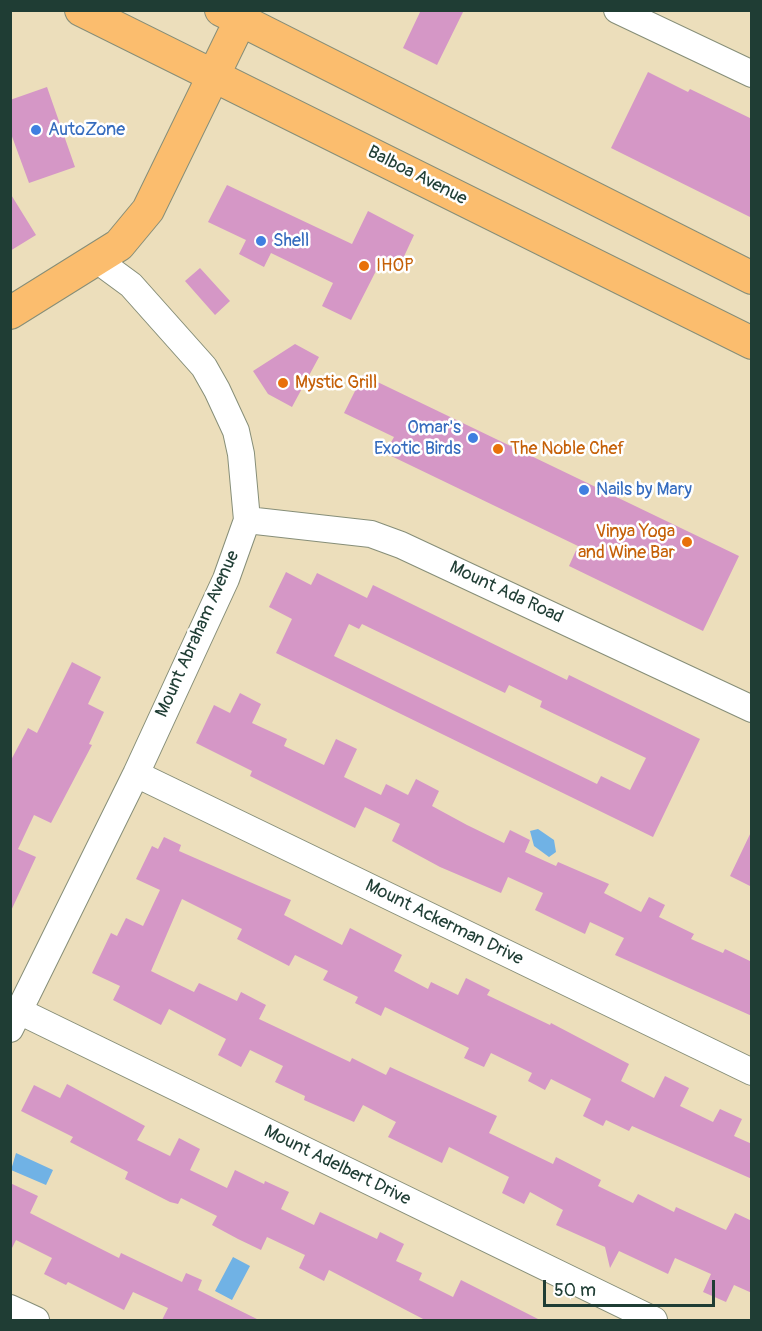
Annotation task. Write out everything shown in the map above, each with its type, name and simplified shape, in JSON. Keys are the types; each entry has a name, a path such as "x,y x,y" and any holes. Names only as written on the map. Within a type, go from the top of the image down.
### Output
{"main road":[{"name":"Balboa Avenue","path":"81,10 752,343"},
{"path":"10,314 118,245 148,210 214,75 240,13 752,278"}],"street":[{"path":"617,10 752,74"},
{"name":"Mount Abraham Avenue","path":"15,1020 136,774 226,579 247,520 241,454 236,431 204,367 131,285 97,260"},
{"name":"Mount Ada Road","path":"247,520 371,534 401,545 752,709"},
{"name":"Mount Ackerman Drive","path":"136,774 752,1072"},
{"name":"Mount Adelbert Drive","path":"15,1020 654,1320"},
{"path":"10,1308 36,1320"}],"water":[{"path":"538,829 554,840 556,852 549,857 534,846 530,831"},
{"path":"16,1153 53,1170 46,1185 11,1170"},
{"path":"233,1257 250,1266 232,1300 215,1291"}],"building":[{"path":"421,10 464,10 437,65 403,48"},
{"path":"648,72 688,92 690,89 752,119 752,218 611,148"},
{"path":"47,87 75,167 29,183 10,131 10,100"},
{"path":"227,185 352,244 368,211 414,235 400,265 390,260 385,270 378,267 351,320 322,306 333,283 271,253 264,267 239,254 246,240 208,222"},
{"path":"10,193 36,235 10,251"},
{"path":"200,268 230,301 215,315 185,281"},
{"name":"Mystic Grill","path":"295,344 319,357 292,407 268,394 253,371"},
{"path":"363,375 739,556 703,631 569,566 578,546 385,453 394,437 344,413"},
{"path":"286,572 311,585 317,573 367,598 373,585 567,680 569,675 700,739 653,837 276,653 292,619 269,607","holes":["349,624 359,629 362,624 505,693 509,685 542,701 540,707 646,758 630,790 601,776 597,784 334,656"]},
{"path":"72,662 101,677 88,704 104,712 89,744 92,745 51,823 34,815 18,849 36,857 10,913 10,762 28,728 37,733"},
{"path":"240,693 261,704 252,723 287,739 284,746 324,765 336,739 357,749 344,777 381,795 386,784 408,795 416,779 439,791 432,806 467,825 504,843 510,830 530,840 525,852 556,866 558,862 609,884 604,893 641,912 649,897 665,905 659,917 694,934 691,939 723,953 725,949 752,962 752,1016 615,955 624,938 590,922 585,934 535,910 543,893 508,877 501,893 440,867 392,841 400,824 365,807 355,828 250,776 252,771 196,743 214,705 230,713"},
{"path":"752,830 752,887 730,876"},
{"path":"164,837 181,845 179,851 291,900 284,915 342,945 350,928 402,955 394,971 428,989 431,982 458,995 466,978 490,990 487,995 550,1025 551,1023 629,1064 621,1081 654,1098 665,1076 689,1088 680,1106 713,1122 720,1109 742,1119 734,1136 752,1144 752,1179 632,1126 629,1131 606,1120 603,1126 583,1116 591,1099 551,1079 545,1090 528,1081 532,1073 491,1053 484,1067 464,1058 469,1048 385,1007 381,1016 355,1003 358,997 323,980 328,971 295,955 289,966 237,939 242,929 182,899 151,971 194,992 199,983 237,1001 241,992 266,1005 259,1019 350,1062 352,1058 386,1075 390,1067 497,1116 489,1133 553,1164 556,1157 601,1180 598,1186 633,1203 638,1194 674,1212 676,1207 726,1230 735,1213 752,1221 752,1293 734,1285 726,1302 703,1292 711,1274 675,1258 668,1274 619,1251 610,1268 605,1247 556,1225 563,1210 530,1192 524,1204 502,1193 509,1177 449,1147 442,1163 388,1137 396,1122 363,1105 354,1122 304,1100 305,1096 275,1082 283,1066 250,1050 241,1067 218,1055 226,1039 169,1009 161,1025 113,1000 120,986 92,973 111,933 117,936 126,918 143,926 160,890 136,879 152,846 158,849"},
{"path":"67,1084 145,1126 137,1140 170,1156 179,1138 200,1149 190,1170 227,1188 235,1170 264,1184 265,1181 289,1192 281,1209 314,1225 320,1212 377,1239 380,1232 404,1244 396,1261 422,1273 419,1280 453,1297 461,1280 540,1320 425,1320 329,1270 324,1281 299,1268 305,1255 267,1237 261,1250 238,1239 212,1225 217,1216 181,1198 178,1204 170,1202 125,1179 128,1172 70,1142 73,1137 21,1111 34,1085 60,1098"},
{"path":"10,1183 38,1196 30,1213 119,1258 121,1253 182,1282 186,1273 202,1280 198,1290 259,1320 162,1320 168,1308 133,1292 124,1310 68,1282 66,1285 44,1274 52,1258 16,1240 10,1252"}],"place":[{"name":"AutoZone","path":"36,130"},
{"name":"Shell","path":"261,241"},
{"name":"IHOP","path":"364,266"},
{"name":"Mystic Grill","path":"283,383"},
{"name":"Omar's Exotic Birds","path":"473,438"},
{"name":"The Noble Chef","path":"498,449"},
{"name":"Nails by Mary","path":"584,490"},
{"name":"Vinya Yoga and Wine Bar","path":"687,542"}]}
